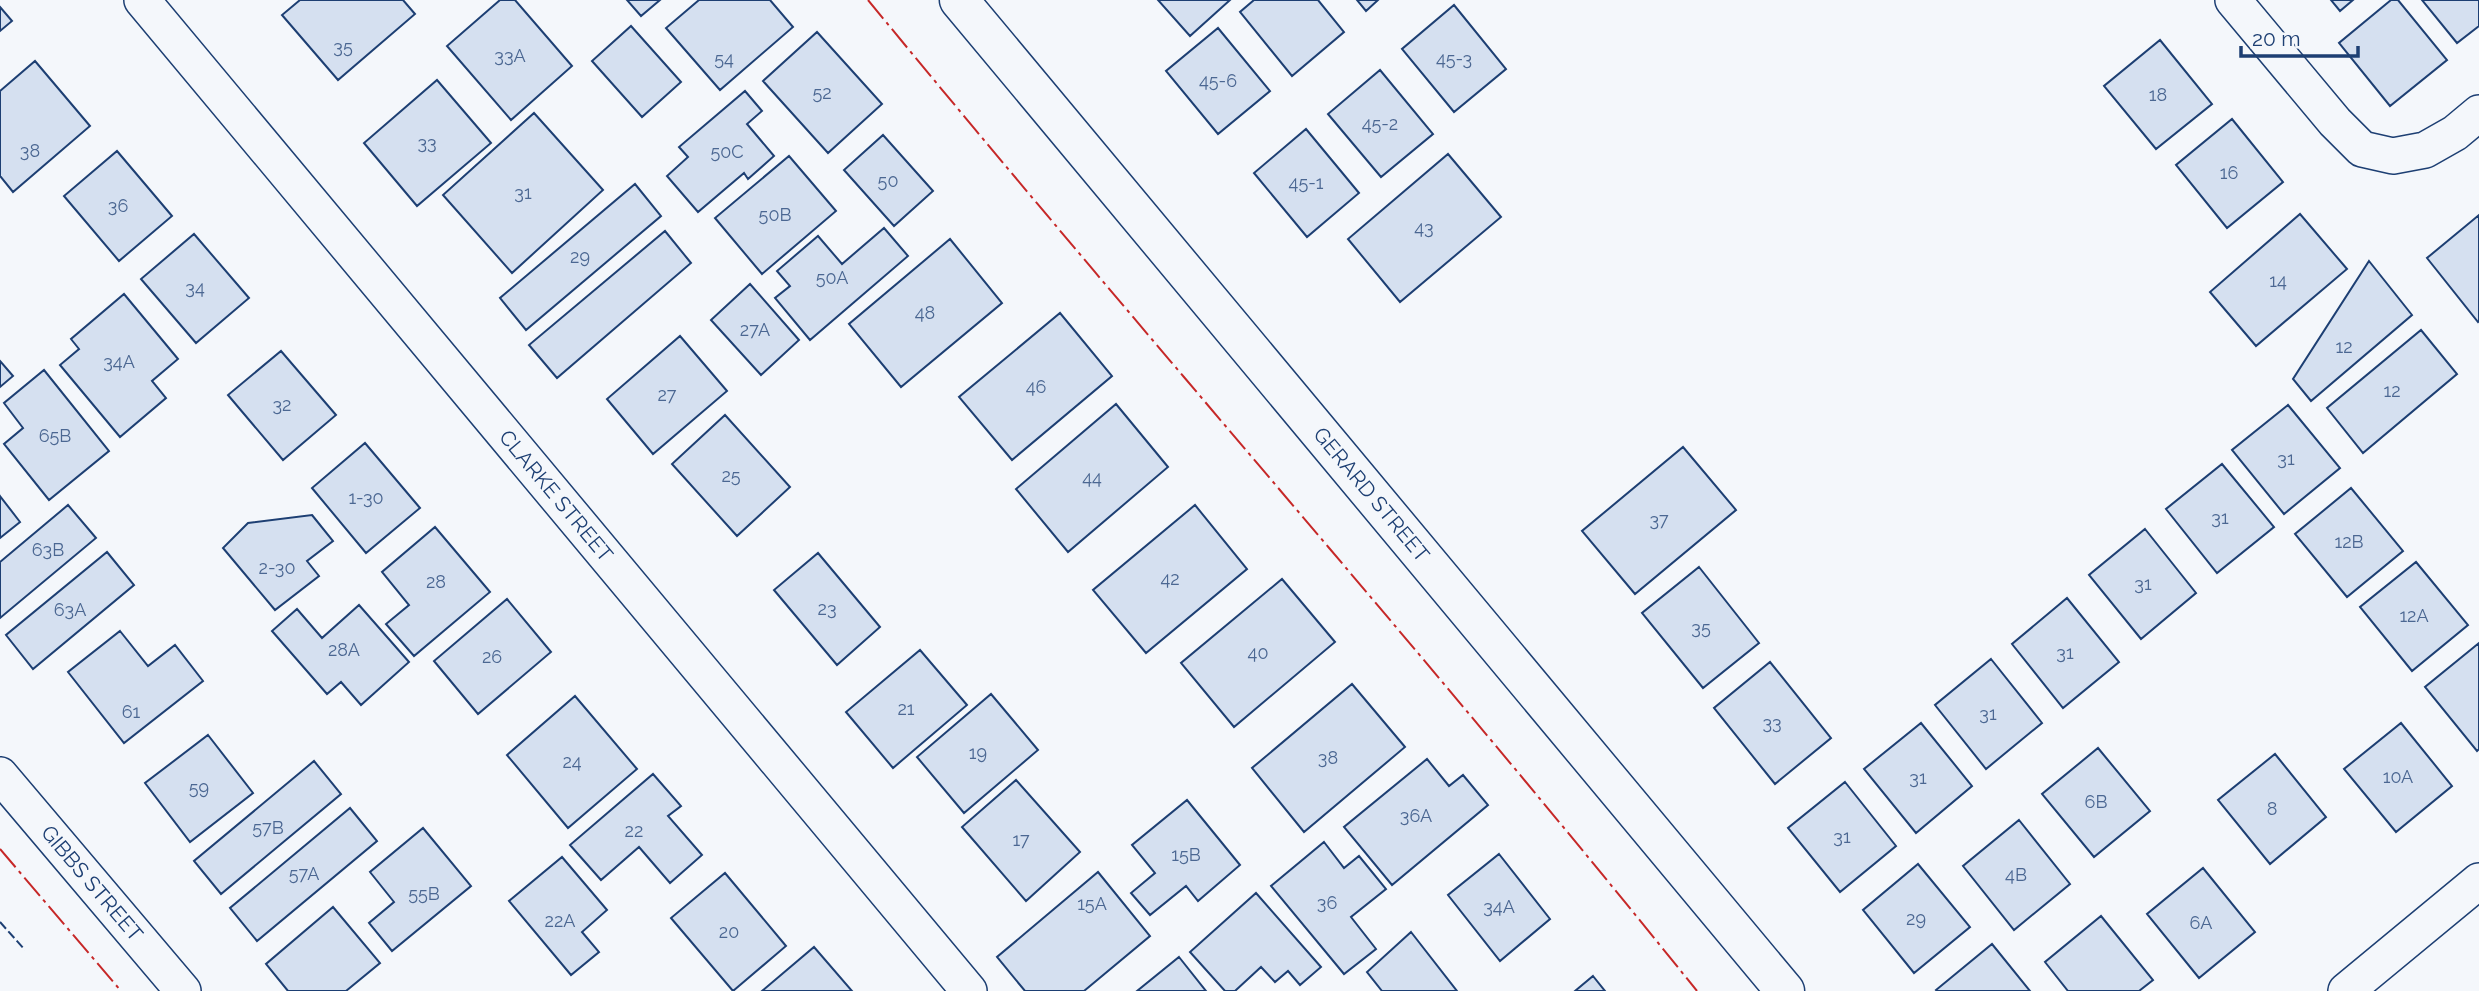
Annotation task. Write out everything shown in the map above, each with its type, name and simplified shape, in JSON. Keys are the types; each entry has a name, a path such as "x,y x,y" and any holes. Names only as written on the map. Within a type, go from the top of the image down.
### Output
{"street":[{"name":"CLARKE STREET","path":"142,0 969,991"},
{"name":"GERARD STREET","path":"959,0 1785,991"},
{"path":"2233,0 2335,122 2362,149 2393,156 2425,150 2455,133 2479,113"},
{"name":"GIBBS STREET","path":"0,775 183,991"},
{"path":"2346,991 2479,881"}],"building":[{"path":"300,0 403,0 415,14 338,80 282,15"},
{"path":"500,0 515,0 572,66 511,120 447,46"},
{"path":"627,0 660,0 641,16"},
{"path":"699,0 770,0 793,27 720,90 666,28"},
{"path":"1158,0 1230,0 1190,36"},
{"path":"1254,0 1318,0 1344,32 1292,76 1240,12"},
{"path":"1357,0 1378,0 1366,11"},
{"path":"2331,0 2353,0 2340,11"},
{"path":"2391,0 2398,0 2447,60 2390,106 2339,43"},
{"path":"2422,0 2479,0 2479,26 2457,43"},
{"path":"1454,5 1506,69 1454,112 1402,49"},
{"path":"0,7 12,21 0,31"},
{"path":"631,26 681,82 642,117 592,61"},
{"path":"1218,28 1270,91 1218,134 1166,71"},
{"path":"817,32 882,104 828,153 763,81"},
{"path":"2160,40 2212,104 2156,149 2104,86"},
{"path":"35,61 90,126 13,192 0,176 0,91"},
{"path":"1380,70 1433,134 1381,177 1328,114"},
{"path":"437,80 491,143 417,206 364,143"},
{"path":"745,91 762,111 747,124 774,156 748,179 744,173 698,212 667,176 688,157 679,147"},
{"path":"534,113 603,190 512,273 443,195"},
{"path":"2232,119 2283,182 2227,228 2176,165"},
{"path":"1306,129 1359,193 1307,237 1254,173"},
{"path":"883,135 933,191 894,226 844,170"},
{"path":"117,151 172,216 119,261 64,196"},
{"path":"1448,154 1501,217 1400,302 1348,239"},
{"path":"789,156 836,211 762,274 715,218"},
{"path":"635,184 661,216 526,330 500,298"},
{"path":"2300,214 2347,269 2256,346 2210,292"},
{"path":"2479,215 2479,321 2478,322 2427,258"},
{"path":"884,228 908,256 810,340 775,298 790,286 777,271 818,236 842,264"},
{"path":"665,231 691,263 557,378 529,345"},
{"path":"194,234 249,298 196,343 141,279"},
{"path":"950,239 1002,303 901,387 849,324"},
{"path":"2369,261 2412,315 2311,401 2293,379"},
{"path":"750,284 799,340 761,375 711,320"},
{"path":"124,294 178,359 152,381 166,398 120,437 60,365 79,349 71,339"},
{"path":"1060,313 1112,376 1012,460 959,397"},
{"path":"2421,330 2457,374 2363,453 2327,408"},
{"path":"680,336 727,391 653,454 607,399"},
{"path":"281,351 336,415 283,460 228,395"},
{"path":"0,361 13,376 0,387"},
{"path":"44,370 109,451 49,500 4,444 23,428 4,403"},
{"path":"1116,404 1168,467 1068,552 1016,489"},
{"path":"2288,405 2340,468 2284,514 2232,450"},
{"path":"725,415 790,487 737,536 672,464"},
{"path":"365,443 420,508 366,553 312,488"},
{"path":"1683,447 1736,510 1635,594 1582,531"},
{"path":"2222,464 2274,527 2217,573 2166,509"},
{"path":"2351,488 2403,551 2347,597 2295,534"},
{"path":"0,496 20,522 0,538"},
{"path":"68,505 96,538 0,618 0,562"},
{"path":"1195,505 1247,569 1146,653 1093,590"},
{"path":"312,515 333,541 307,561 319,576 275,610 223,548 248,523"},
{"path":"435,527 490,592 414,656 386,624 409,605 382,572"},
{"path":"2145,529 2196,593 2141,639 2089,575"},
{"path":"107,552 134,585 33,669 6,635"},
{"path":"818,553 880,627 837,665 774,590"},
{"path":"2416,562 2468,625 2412,671 2360,607"},
{"path":"1699,567 1759,643 1703,688 1642,613"},
{"path":"1282,579 1335,642 1234,727 1181,663"},
{"path":"2067,598 2119,662 2063,708 2012,644"},
{"path":"507,599 551,652 478,714 434,661"},
{"path":"359,605 409,662 361,705 341,682 327,694 272,631 297,609 322,638"},
{"path":"120,631 148,666 175,645 203,681 124,743 68,672"},
{"path":"2479,643 2479,749 2477,751 2425,687"},
{"path":"920,650 967,705 893,768 846,712"},
{"path":"1991,659 2042,723 1986,769 1935,705"},
{"path":"1770,662 1831,738 1775,784 1714,708"},
{"path":"1352,684 1405,747 1304,832 1252,768"},
{"path":"991,694 1038,750 964,813 917,757"},
{"path":"575,696 637,769 568,828 507,755"},
{"path":"1921,723 1972,786 1916,833 1864,769"},
{"path":"2401,723 2452,786 2396,832 2344,769"},
{"path":"208,735 253,793 190,842 145,783"},
{"path":"2098,748 2150,811 2094,857 2042,794"},
{"path":"2275,754 2326,817 2270,864 2218,800"},
{"path":"1427,759 1449,786 1463,775 1488,805 1392,885 1344,827"},
{"path":"314,761 341,794 221,894 194,861"},
{"path":"653,774 681,806 668,816 702,855 670,883 639,847 601,880 570,845"},
{"path":"1016,780 1080,852 1026,901 962,827"},
{"path":"1845,782 1896,846 1840,892 1788,828"},
{"path":"1187,800 1240,865 1198,901 1186,886 1150,915 1131,893 1155,873 1132,845"},
{"path":"350,808 377,841 257,941 230,908"},
{"path":"2019,820 2070,884 2014,930 1963,866"},
{"path":"423,828 471,886 392,951 369,923 394,902 370,872"},
{"path":"1324,842 1344,868 1359,856 1386,889 1351,917 1376,949 1344,974 1271,886"},
{"path":"1499,854 1550,919 1500,961 1448,895"},
{"path":"562,857 607,910 582,932 599,952 571,975 509,901"},
{"path":"1918,864 1970,927 1914,973 1863,910"},
{"path":"2203,868 2255,932 2199,978 2147,914"},
{"path":"1098,872 1150,936 1084,991 1025,991 997,957"},
{"path":"725,873 786,946 733,991 671,918"},
{"path":"1256,893 1321,967 1300,985 1288,971 1275,982 1261,967 1235,991 1225,991 1190,952"},
{"path":"333,907 380,963 346,991 288,991 266,964"},
{"path":"2101,916 2153,980 2139,991 2068,991 2045,962"},
{"path":"1411,932 1457,991 1382,991 1367,972"},
{"path":"1992,944 2030,991 1936,990"},
{"path":"814,947 852,991 762,991"},
{"path":"1179,957 1206,991 1137,991"},
{"path":"1593,976 1605,991 1575,991"}],"fence":[{"path":"0,922 25,950"}],"power":[{"path":"868,0 1492,741 1697,991"},
{"path":"0,849 121,991"}]}
